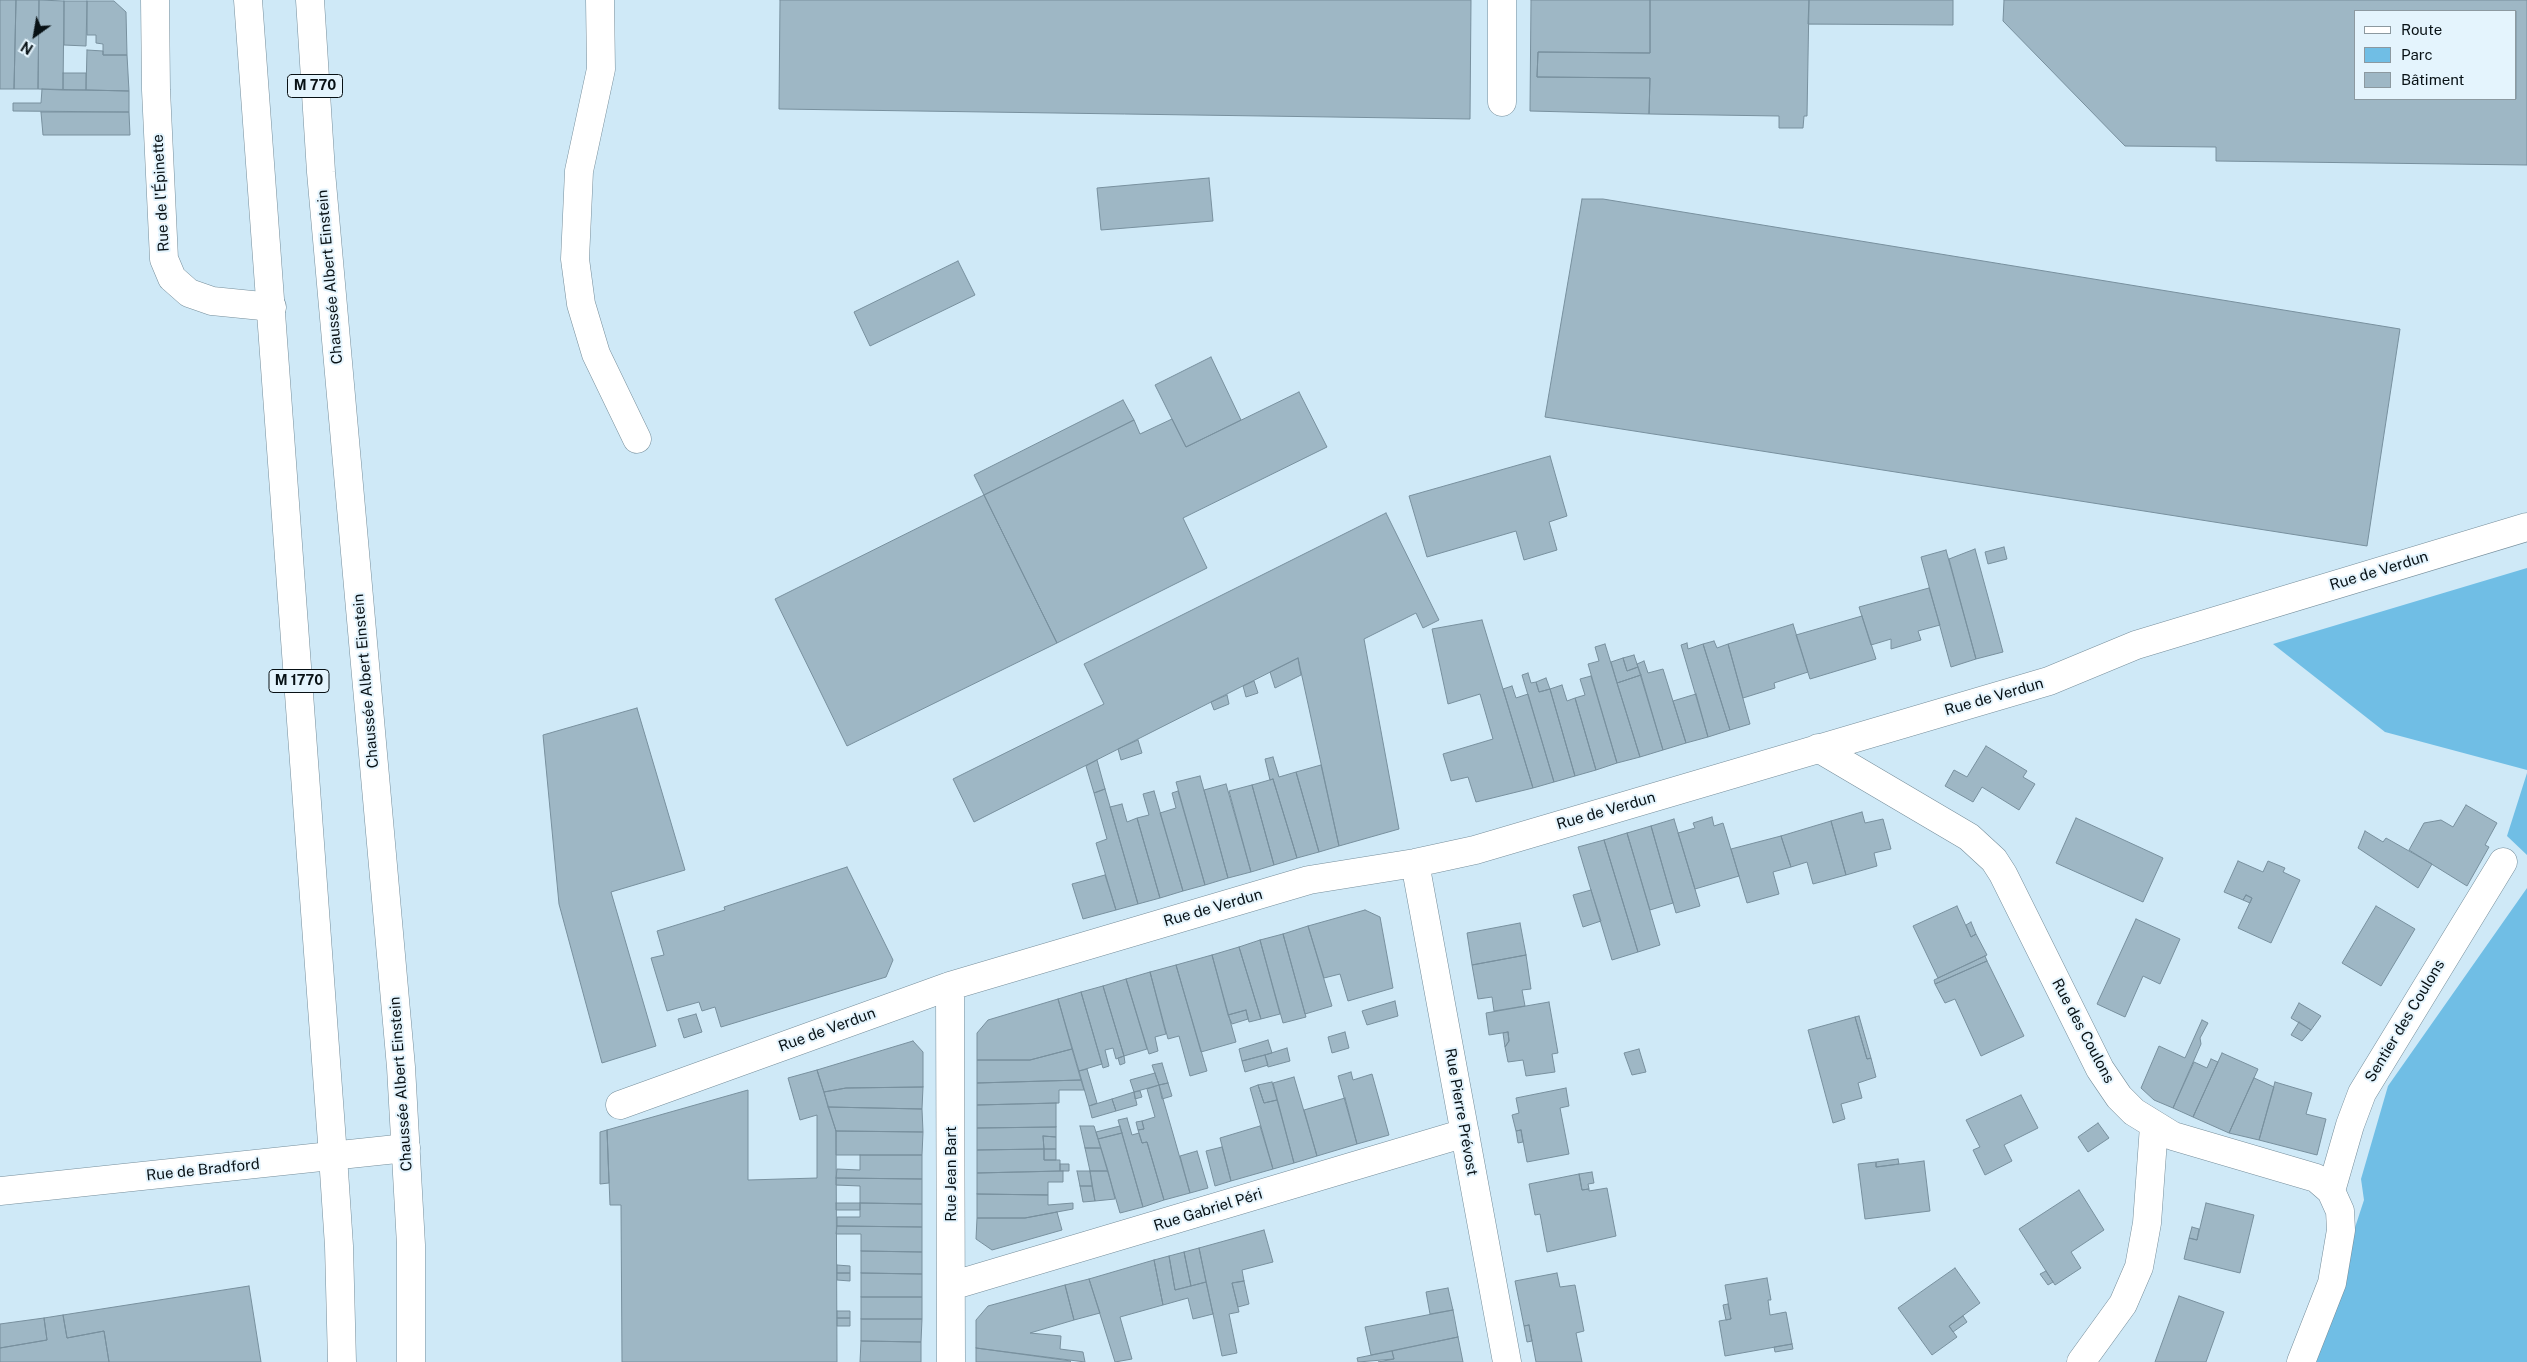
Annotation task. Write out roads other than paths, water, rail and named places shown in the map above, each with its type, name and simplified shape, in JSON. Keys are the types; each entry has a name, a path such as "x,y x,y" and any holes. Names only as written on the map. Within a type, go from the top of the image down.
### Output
{"street":[{"name":"Rue de l'Épinette","path":"154,0 164,259 172,278 189,293 212,301 272,307"},
{"name":"M 1770","path":"248,0 333,1156 339,1246 342,1362"},
{"name":"Chaussée Albert Einstein","path":"310,0 321,172 389,918 406,1148 411,1245 412,1362"},
{"path":"600,0 601,69 579,171 575,259 581,304 596,354 637,440"},
{"path":"1502,0 1502,102"},
{"name":"Rue de Verdun","path":"620,1105 950,986 1309,880 1415,863 1476,850 2049,681 2107,655 2136,645 2527,527"},
{"name":"Rue des Coulons","path":"1818,748 1969,837 1994,860 2003,874 2100,1069 2119,1097 2134,1112 2173,1136 2316,1178 2331,1192 2340,1210 2341,1230 2332,1283 2302,1362"},
{"name":"Sentier des Coulons","path":"2331,1192 2350,1125 2362,1093 2503,862"},
{"name":"Rue Pierre Prévost","path":"1415,863 1507,1362"},
{"name":"Rue Jean Bart","path":"950,986 951,1362"},
{"path":"2081,1362 2123,1304 2139,1266 2147,1224 2154,1126"},
{"name":"Rue Gabriel Péri","path":"950,1286 1465,1133"},
{"name":"Rue de Bradford","path":"0,1191 406,1148"}]}
